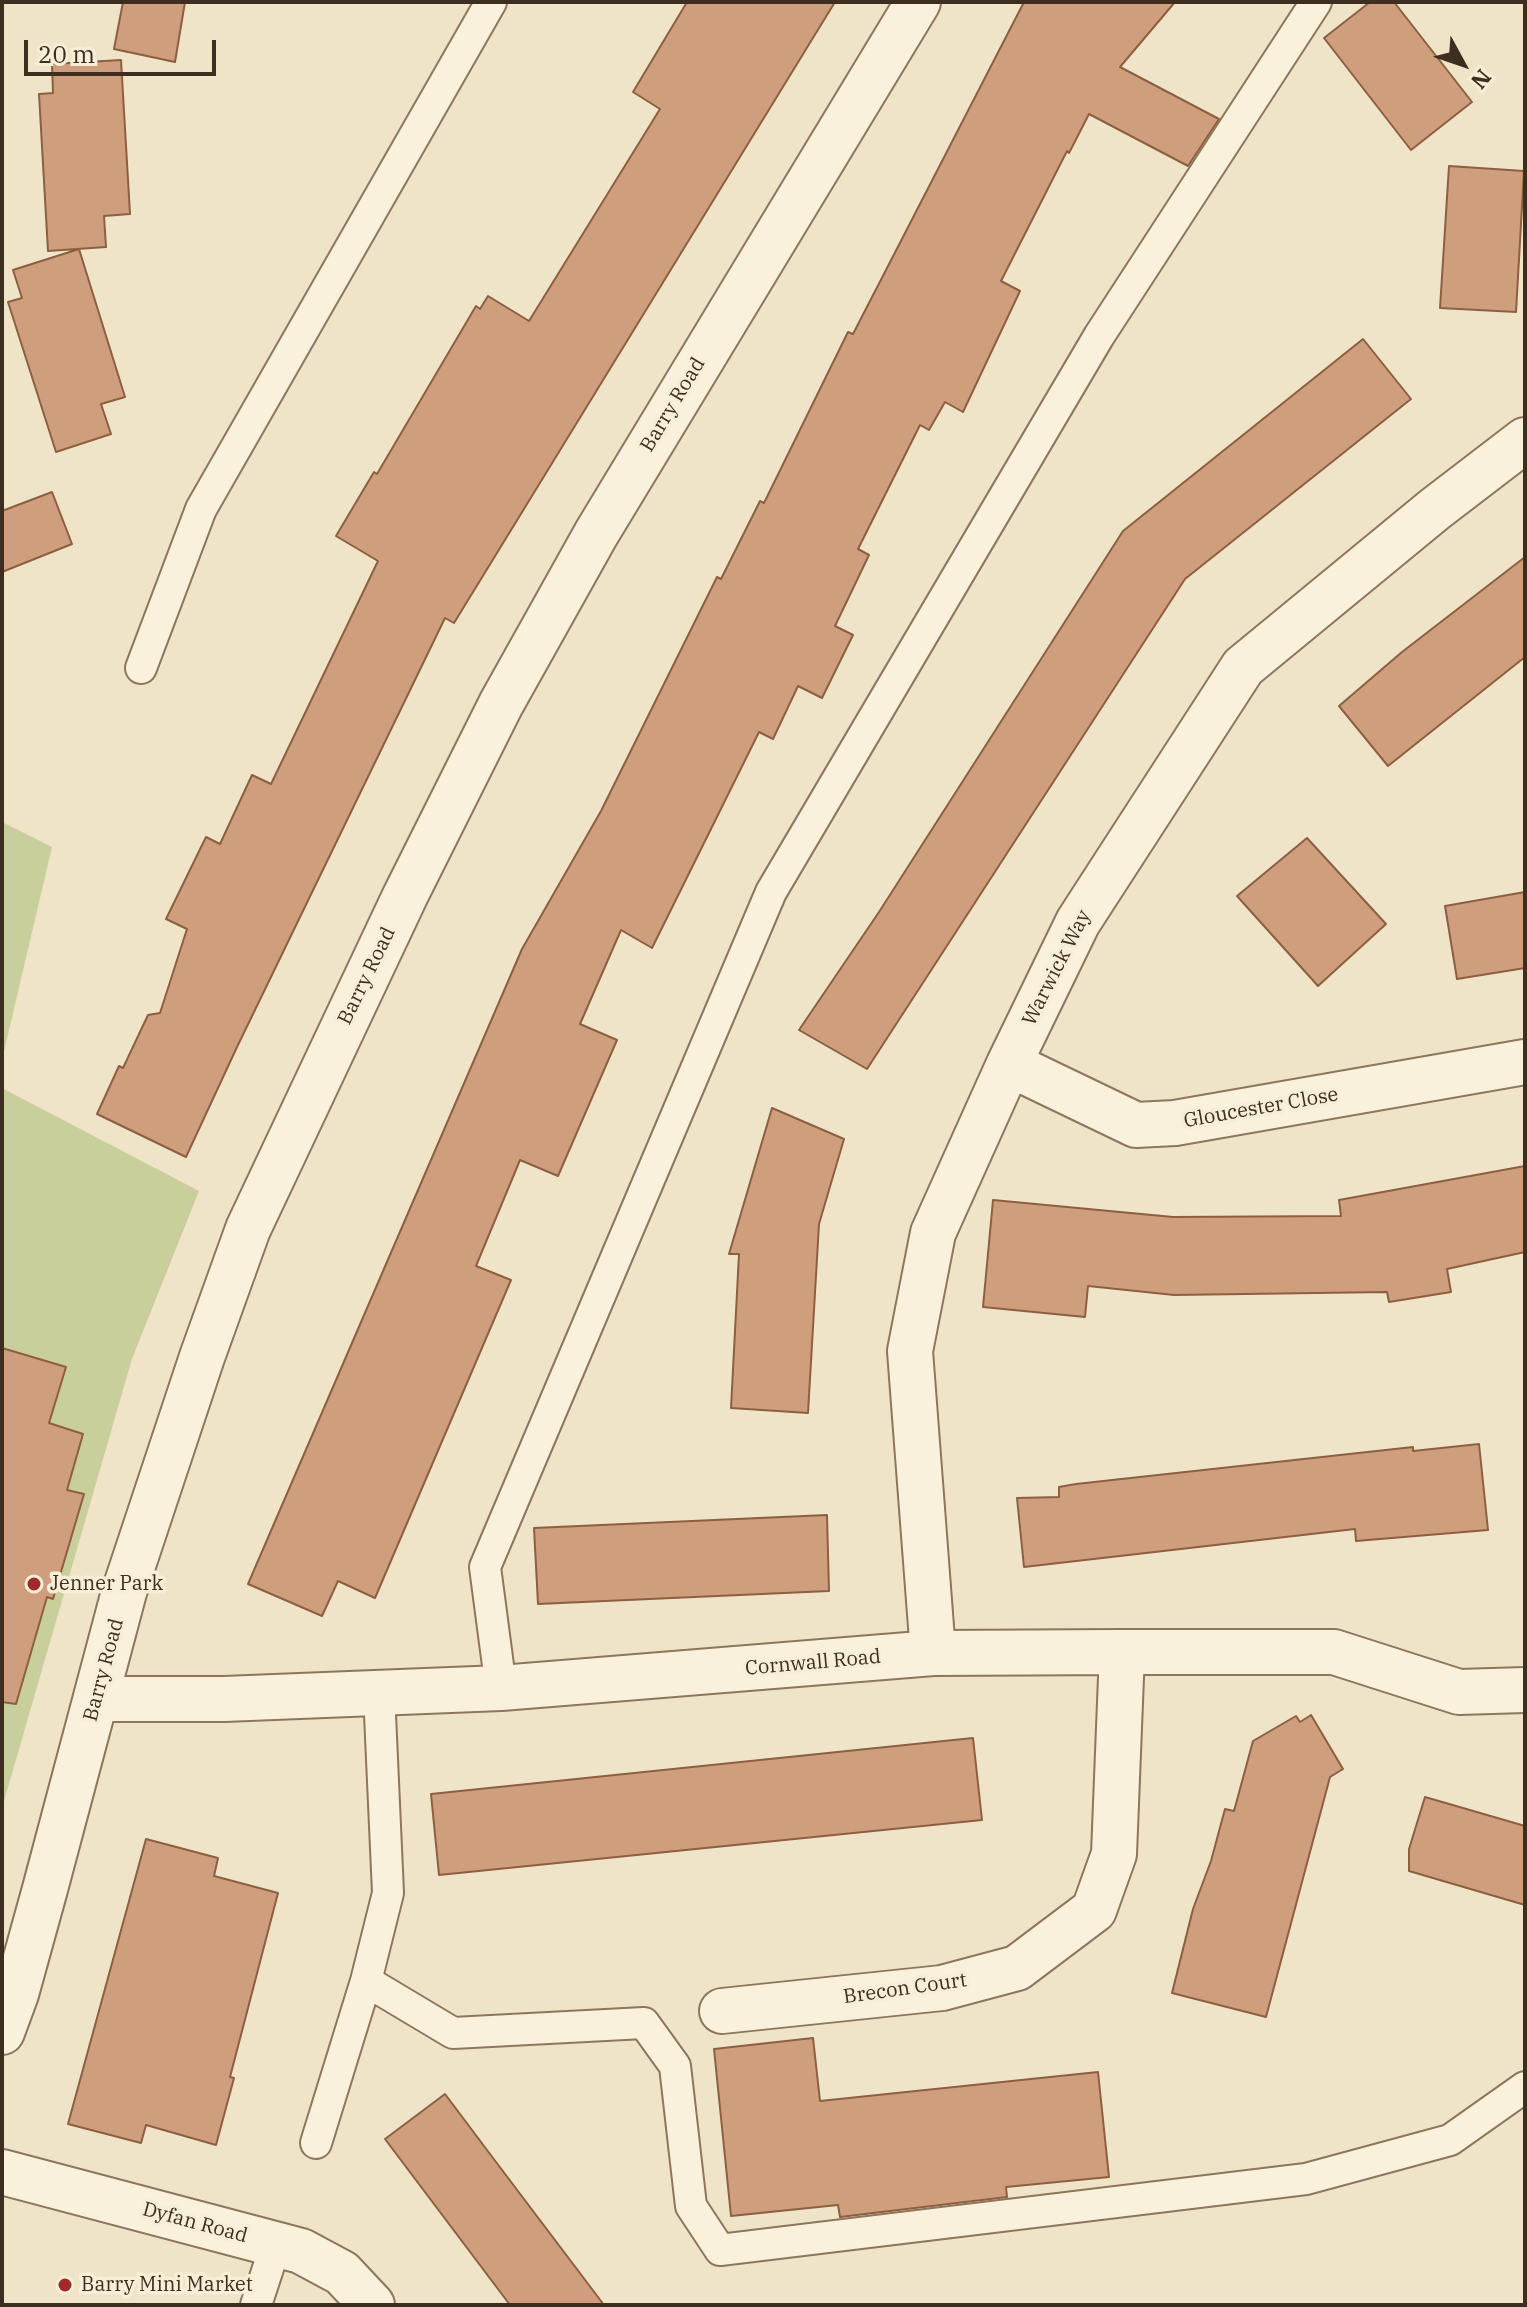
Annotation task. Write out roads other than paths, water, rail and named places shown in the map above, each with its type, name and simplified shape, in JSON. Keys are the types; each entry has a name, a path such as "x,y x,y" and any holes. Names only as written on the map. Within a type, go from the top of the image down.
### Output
{"street":[{"name":"Barry Road","path":"2,2032 16,1994 124,1592 248,1229 405,896 501,704 596,534 918,2"},
{"name":"Warwick Way","path":"933,1653 910,1351 933,1233 1009,1064 1078,922 1243,667 1435,509 1525,440"},
{"name":"Gloucester Close","path":"1009,1064 1136,1125 1175,1123 1525,1062"},
{"name":"Brecon Court","path":"722,2011 942,1988 1017,1968 1094,1910 1114,1854 1122,1652"},
{"name":"Cornwall Road","path":"96,1699 224,1699 501,1688 933,1653 1334,1652 1459,1692 1525,1690"},
{"name":"Dyfan Road","path":"2,2172 301,2251 342,2273 372,2305"}],"lane":[{"path":"141,668 201,509 491,2"},
{"path":"501,1688 485,1567 771,892 1099,336 1316,2"},
{"path":"316,2143 366,1981 388,1893 379,1692"},
{"path":"366,1981 453,2033 644,2023 675,2066 691,2206 720,2250 1306,2179 1450,2140 1525,2087"},
{"path":"256,2305 276,2244"}],"place":[{"name":"Jenner Park","path":"34,1584"},
{"name":"Barry Mini Market","path":"65,2285"}]}
